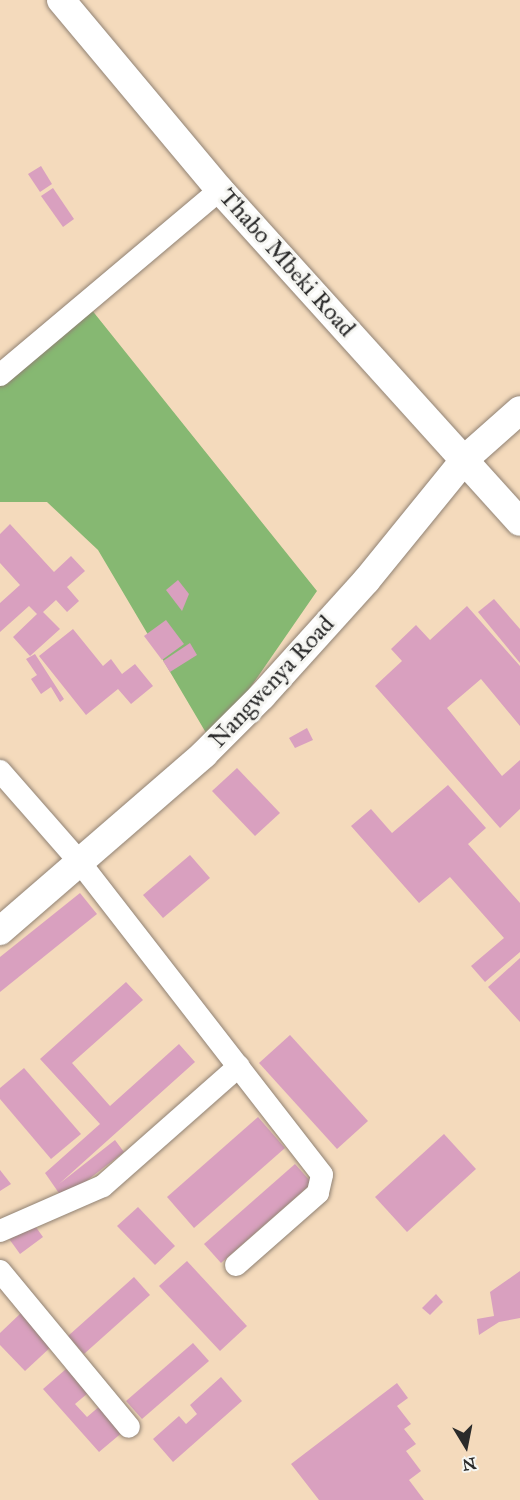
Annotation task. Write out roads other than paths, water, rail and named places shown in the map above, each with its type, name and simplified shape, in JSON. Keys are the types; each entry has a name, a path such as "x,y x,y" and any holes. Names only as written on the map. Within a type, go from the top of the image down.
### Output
{"main road":[{"name":"Thabo Mbeki Road","path":"61,0 220,190 466,458 520,522"},
{"name":"Nangwenya Road","path":"0,931 78,860 204,754 262,696 366,581 466,458 520,410"}],"street":[{"path":"0,375 220,190"},
{"path":"0,771 78,860 316,1165 323,1185 236,1265"},
{"path":"0,1231 103,1186 238,1066"},
{"path":"0,1271 129,1427"}]}
